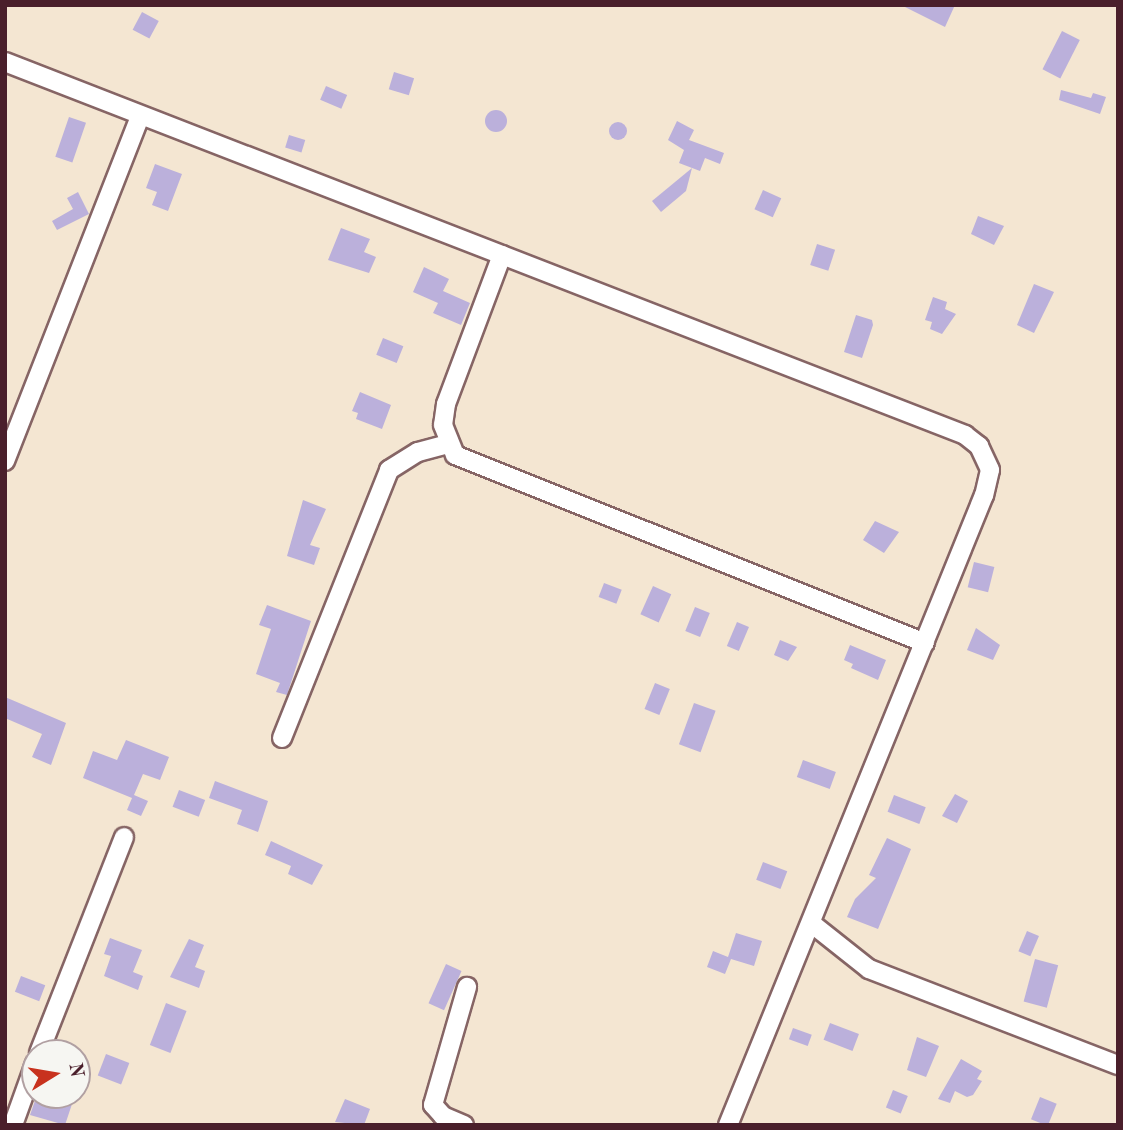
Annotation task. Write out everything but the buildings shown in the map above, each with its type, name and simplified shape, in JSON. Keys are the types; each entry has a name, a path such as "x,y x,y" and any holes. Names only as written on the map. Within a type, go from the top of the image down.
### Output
{"street":[{"path":"5,62 965,435 979,446 990,470 989,481 730,1124"},
{"path":"5,461 140,116"},
{"path":"502,255 446,404 443,425 447,444 470,463 925,643"},
{"path":"282,738 389,470 418,452 447,444"},
{"path":"44,1039 124,836"},
{"path":"811,923 869,969 1118,1065"},
{"path":"464,1125 443,1116 433,1105 467,987"},
{"path":"13,1125 21,1103"}]}
